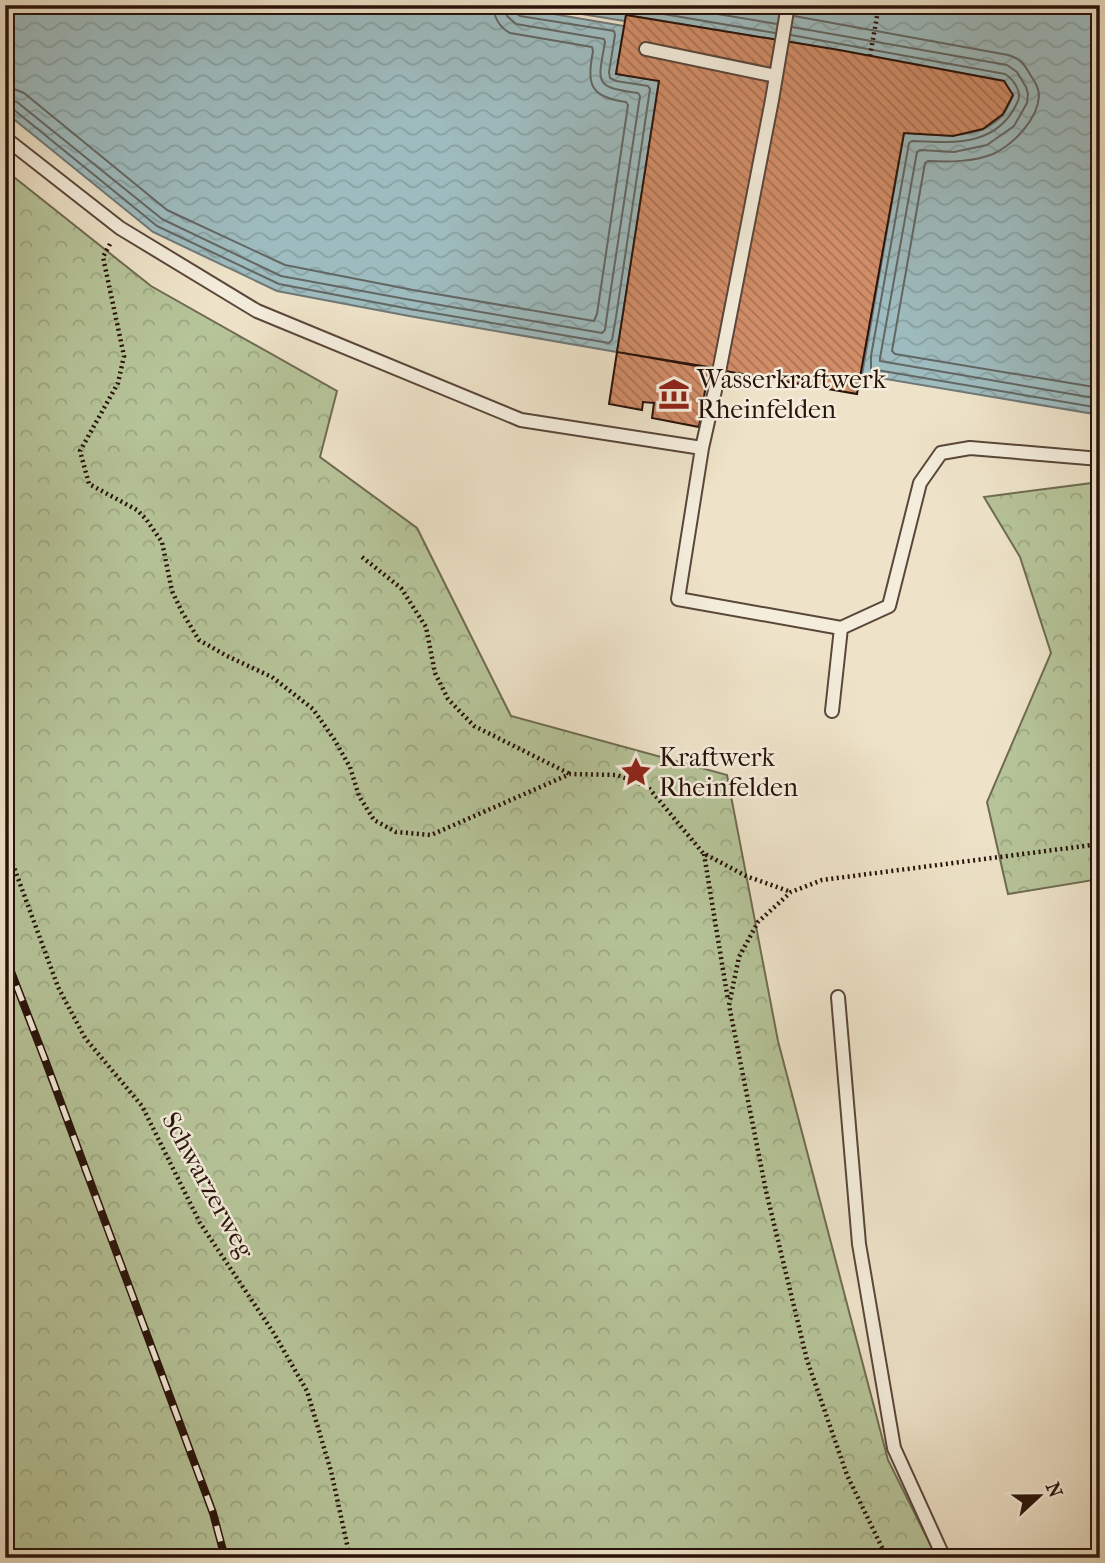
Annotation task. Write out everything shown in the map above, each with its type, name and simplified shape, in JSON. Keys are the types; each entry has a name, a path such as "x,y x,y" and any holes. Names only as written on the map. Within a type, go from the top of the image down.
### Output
{"lane":[{"path":"788,5 772,100 702,448 678,599 841,628 889,606 920,482 942,453 970,448 1100,459"},
{"path":"646,49 776,76"},
{"path":"5,138 120,228 257,311 521,420 702,448"},
{"path":"832,711 841,628"},
{"path":"838,997 859,1244 894,1448 944,1558"}],"path":[{"path":"870,56 879,5"},
{"path":"120,228 103,257 124,356 118,383 80,451 89,484 137,510 146,519 162,542 172,591 200,640 271,677 313,709 350,767 359,796 374,820 396,832 430,835 570,774 617,775 648,788 704,853 746,876 791,892"},
{"path":"362,557 401,589 426,627 435,673 448,699 474,726 570,774"},
{"name":"Schwarzerweg","path":"5,843 58,987 85,1038 142,1106 200,1223 273,1332 307,1391 331,1471 350,1558"},
{"path":"704,853 729,1005"}],"green space":[{"path":"5,170 151,286 337,391 320,457 417,528 511,716 727,775 778,1041 888,1460 937,1558 5,1558"},
{"path":"1100,482 1100,879 1008,894 987,802 1051,653 1020,557 984,497"}],"water":[{"path":"5,5 500,5 624,26 616,74 659,81 617,352 277,291 153,232 5,112"},
{"path":"582,5 1100,5 1100,415 862,375 904,133 956,135 993,124 1003,115 1013,96 1004,81 839,50 626,15 625,21 581,14"}],"building":[{"name":"Wasserkraftwerk Rheinfelden","path":"626,15 839,50 1004,81 1013,95 1003,114 983,129 953,136 904,133 857,394 617,352 659,81 616,74"},
{"path":"617,352 709,367 699,427 652,418 654,403 643,402 642,410 609,404"}],"railway":[{"path":"5,956 213,1513 225,1558"}],"place":[{"name":"Wasserkraftwerk Rheinfelden","path":"674,394"},
{"name":"Kraftwerk Rheinfelden","path":"636,772"}]}
